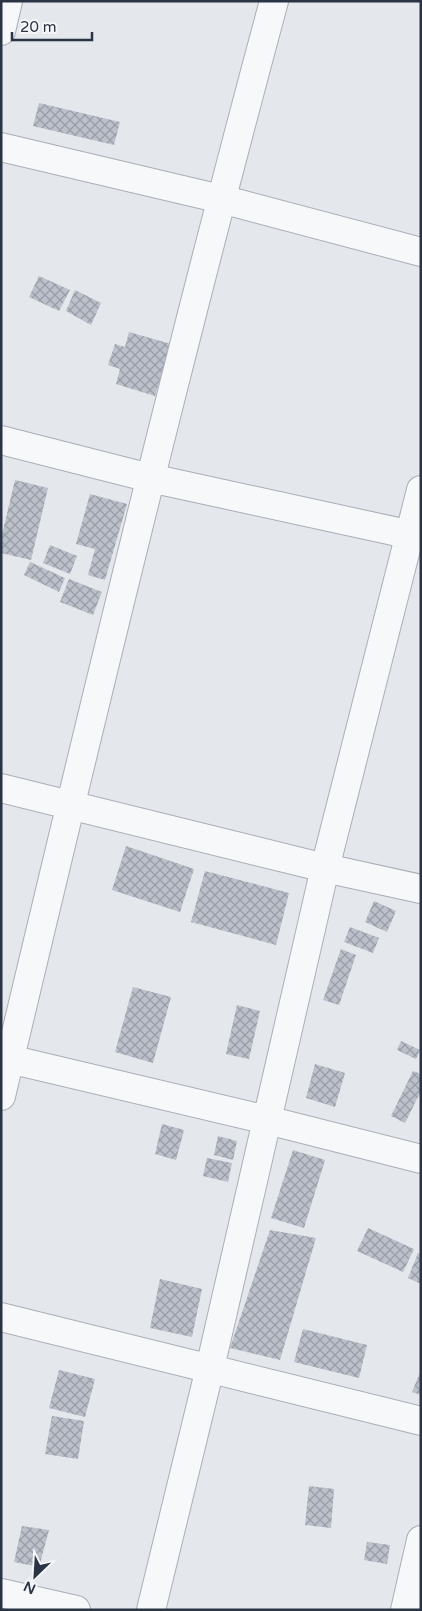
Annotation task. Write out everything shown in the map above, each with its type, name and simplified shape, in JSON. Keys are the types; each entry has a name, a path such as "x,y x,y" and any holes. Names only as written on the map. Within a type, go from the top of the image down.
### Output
{"street":[{"path":"1,31 8,1"},
{"path":"1,1096 6,1058 71,804 150,478 220,199 274,1"},
{"path":"1,147 220,199 421,252"},
{"path":"1,440 150,478 416,536"},
{"path":"151,1610 210,1368 326,868 416,536 421,490"},
{"path":"1,788 326,868 421,889"},
{"path":"6,1058 421,1159"},
{"path":"1,1317 421,1421"},
{"path":"405,1610 421,1540"},
{"path":"1,1593 76,1610"}],"building":[{"path":"39,103 120,122 114,145 33,126"},
{"path":"39,276 70,290 59,311 29,297"},
{"path":"75,290 101,303 91,325 66,311"},
{"path":"129,332 171,344 155,396 116,384 120,369 108,365 115,344 125,347"},
{"path":"15,480 48,488 31,560 1,553 1,539"},
{"path":"90,494 127,504 105,580 88,575 95,549 76,544"},
{"path":"50,545 77,556 70,574 43,563"},
{"path":"30,562 65,578 59,592 24,575"},
{"path":"69,579 102,592 93,615 60,602"},
{"path":"126,846 194,869 180,912 112,890"},
{"path":"205,871 289,893 276,945 191,922"},
{"path":"374,901 396,911 387,932 365,922"},
{"path":"350,927 379,938 373,953 344,942"},
{"path":"341,949 356,955 339,1005 323,1000"},
{"path":"133,987 171,997 153,1063 115,1052"},
{"path":"237,1005 260,1011 249,1059 226,1054"},
{"path":"401,1041 420,1050 416,1059 397,1050"},
{"path":"315,1064 345,1073 335,1107 306,1098"},
{"path":"413,1071 421,1074 421,1091 405,1123 391,1116"},
{"path":"162,1124 184,1130 176,1160 155,1154"},
{"path":"218,1136 237,1141 233,1160 214,1155"},
{"path":"293,1150 325,1160 304,1228 271,1218"},
{"path":"207,1158 232,1163 228,1182 203,1176"},
{"path":"368,1228 414,1249 403,1272 357,1251"},
{"path":"270,1230 316,1238 280,1360 230,1348"},
{"path":"418,1253 421,1254 421,1284 408,1278"},
{"path":"160,1279 202,1289 192,1337 150,1328"},
{"path":"303,1329 367,1345 359,1378 294,1362"},
{"path":"59,1370 95,1379 85,1417 49,1408"},
{"path":"421,1370 421,1395 412,1392"},
{"path":"52,1416 84,1421 78,1459 45,1454"},
{"path":"309,1486 334,1489 331,1528 305,1525"},
{"path":"22,1526 49,1530 39,1567 14,1562"},
{"path":"367,1542 390,1545 387,1564 364,1560"}]}
